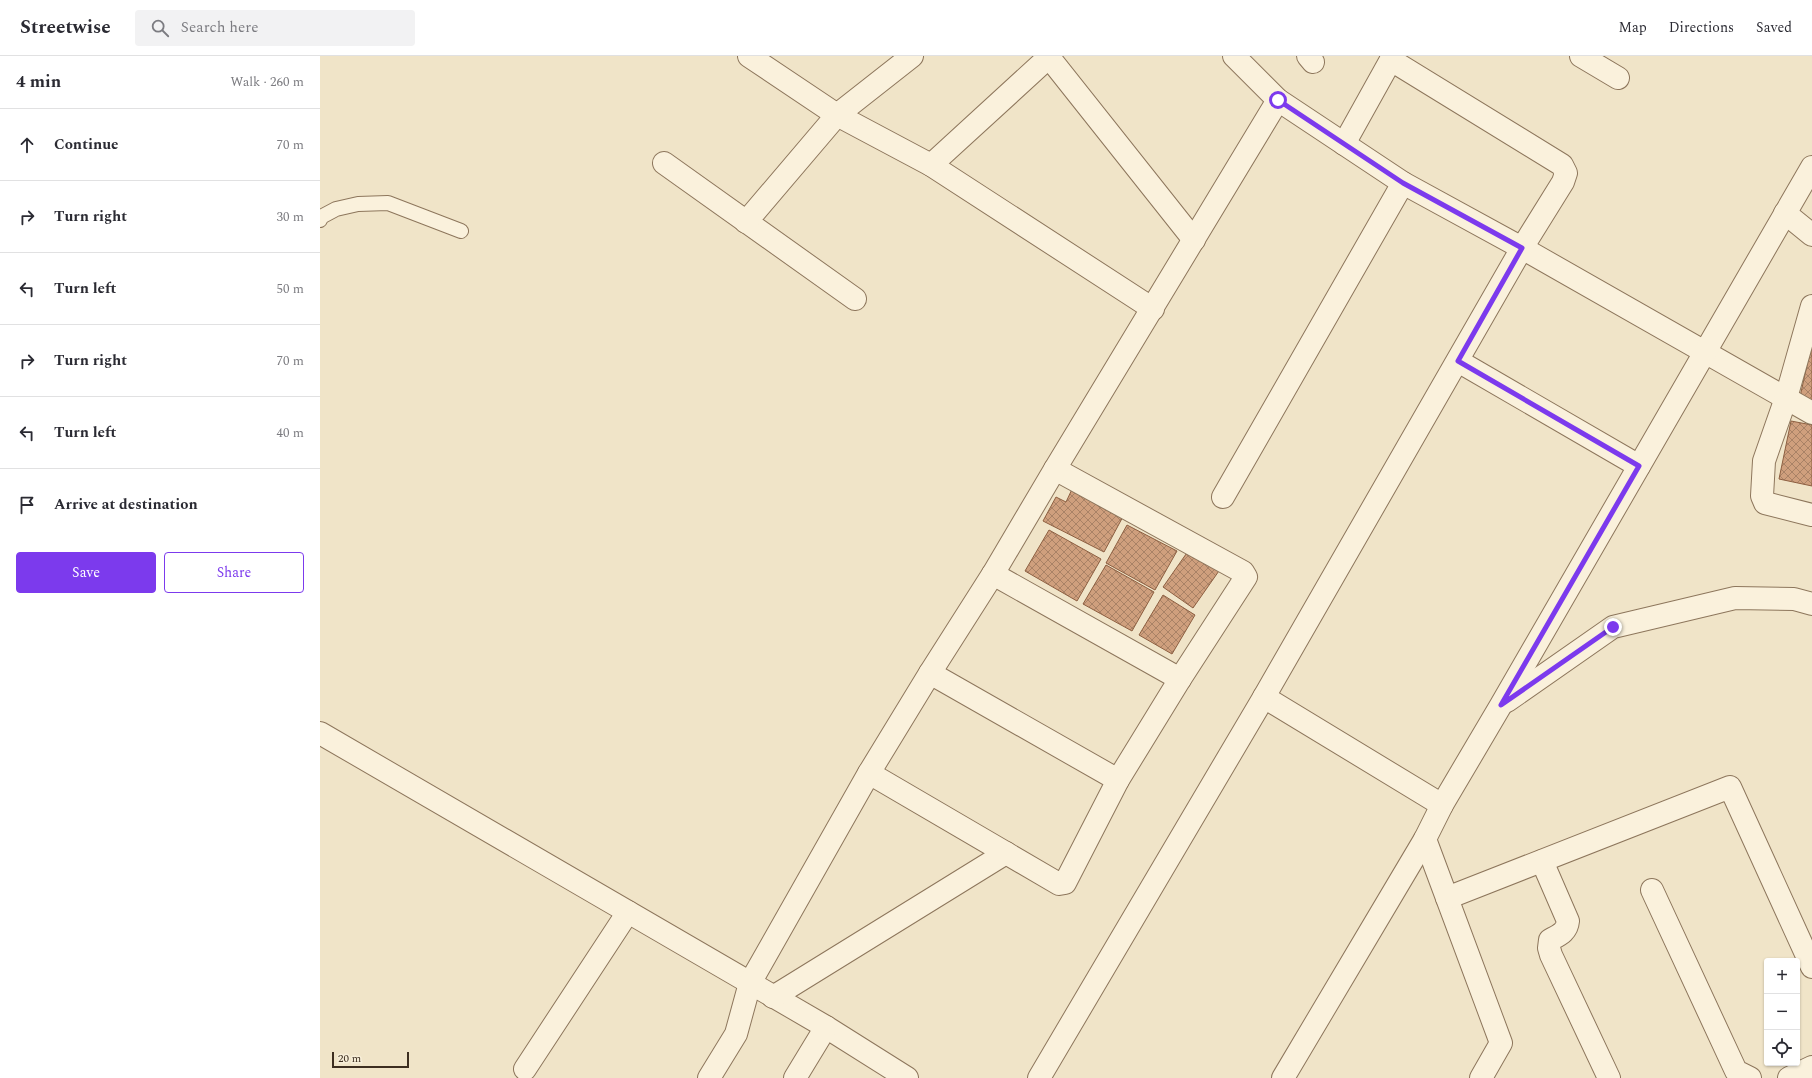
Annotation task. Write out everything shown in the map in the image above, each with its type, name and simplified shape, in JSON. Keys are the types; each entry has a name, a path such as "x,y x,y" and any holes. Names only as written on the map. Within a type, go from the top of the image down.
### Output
{"street":[{"path":"749,56 837,115 931,164 1153,309"},
{"path":"746,222 837,115 912,56"},
{"path":"931,164 1049,56 1194,240"},
{"path":"1234,56 1278,100 1403,183 1522,248 1812,414"},
{"path":"1581,56 1618,78"},
{"path":"1039,1078 1264,697 1522,248 1563,182 1566,173 1562,165 1392,58 1344,144"},
{"path":"709,1078 736,1034 750,983 869,773 993,574 1278,100"},
{"path":"664,163 856,299"},
{"path":"1283,1078 1424,839 1442,805 1812,167"},
{"path":"1223,497 1403,183"},
{"path":"1785,213 1812,235"},
{"path":"1812,306 1786,398 1764,461 1762,496 1765,502 1812,514"},
{"path":"1458,361 1639,466"},
{"path":"869,773 1059,884 1065,884 1118,780 1180,679 1246,577 1246,574 1055,469"},
{"path":"993,574 1180,679"},
{"path":"1501,705 1613,627 1735,598 1794,599 1812,604"},
{"path":"930,673 1118,780"},
{"path":"1264,697 1442,805"},
{"path":"320,733 826,1027 907,1078"},
{"path":"1447,898 1730,787 1812,967"},
{"path":"1424,839 1501,1043 1481,1078"},
{"path":"773,997 1006,853"},
{"path":"1542,861 1568,921 1568,927 1550,940 1549,948 1551,955 1609,1078"},
{"path":"1652,890 1740,1076"},
{"path":"525,1069 628,912"},
{"path":"795,1078 826,1027"},
{"path":"1789,1078 1812,1067"}],"lane":[{"path":"320,220 336,209 358,204 388,203 461,231"}],"building":[{"path":"1812,347 1812,408 1798,406"},
{"path":"1791,421 1812,425 1812,486 1779,479"},
{"path":"1074,485 1126,511 1104,552 1043,521 1056,497 1066,502"},
{"path":"1127,525 1177,551 1155,590 1106,563"},
{"path":"1049,530 1101,559 1077,601 1025,571"},
{"path":"1191,547 1221,568 1193,608 1163,587"},
{"path":"1106,565 1154,592 1132,631 1083,604"},
{"path":"1163,595 1195,615 1172,654 1139,635"}],"route":[{"path":"1278,100 1403,183 1522,248 1458,361 1639,466 1501,705 1613,627"}]}
